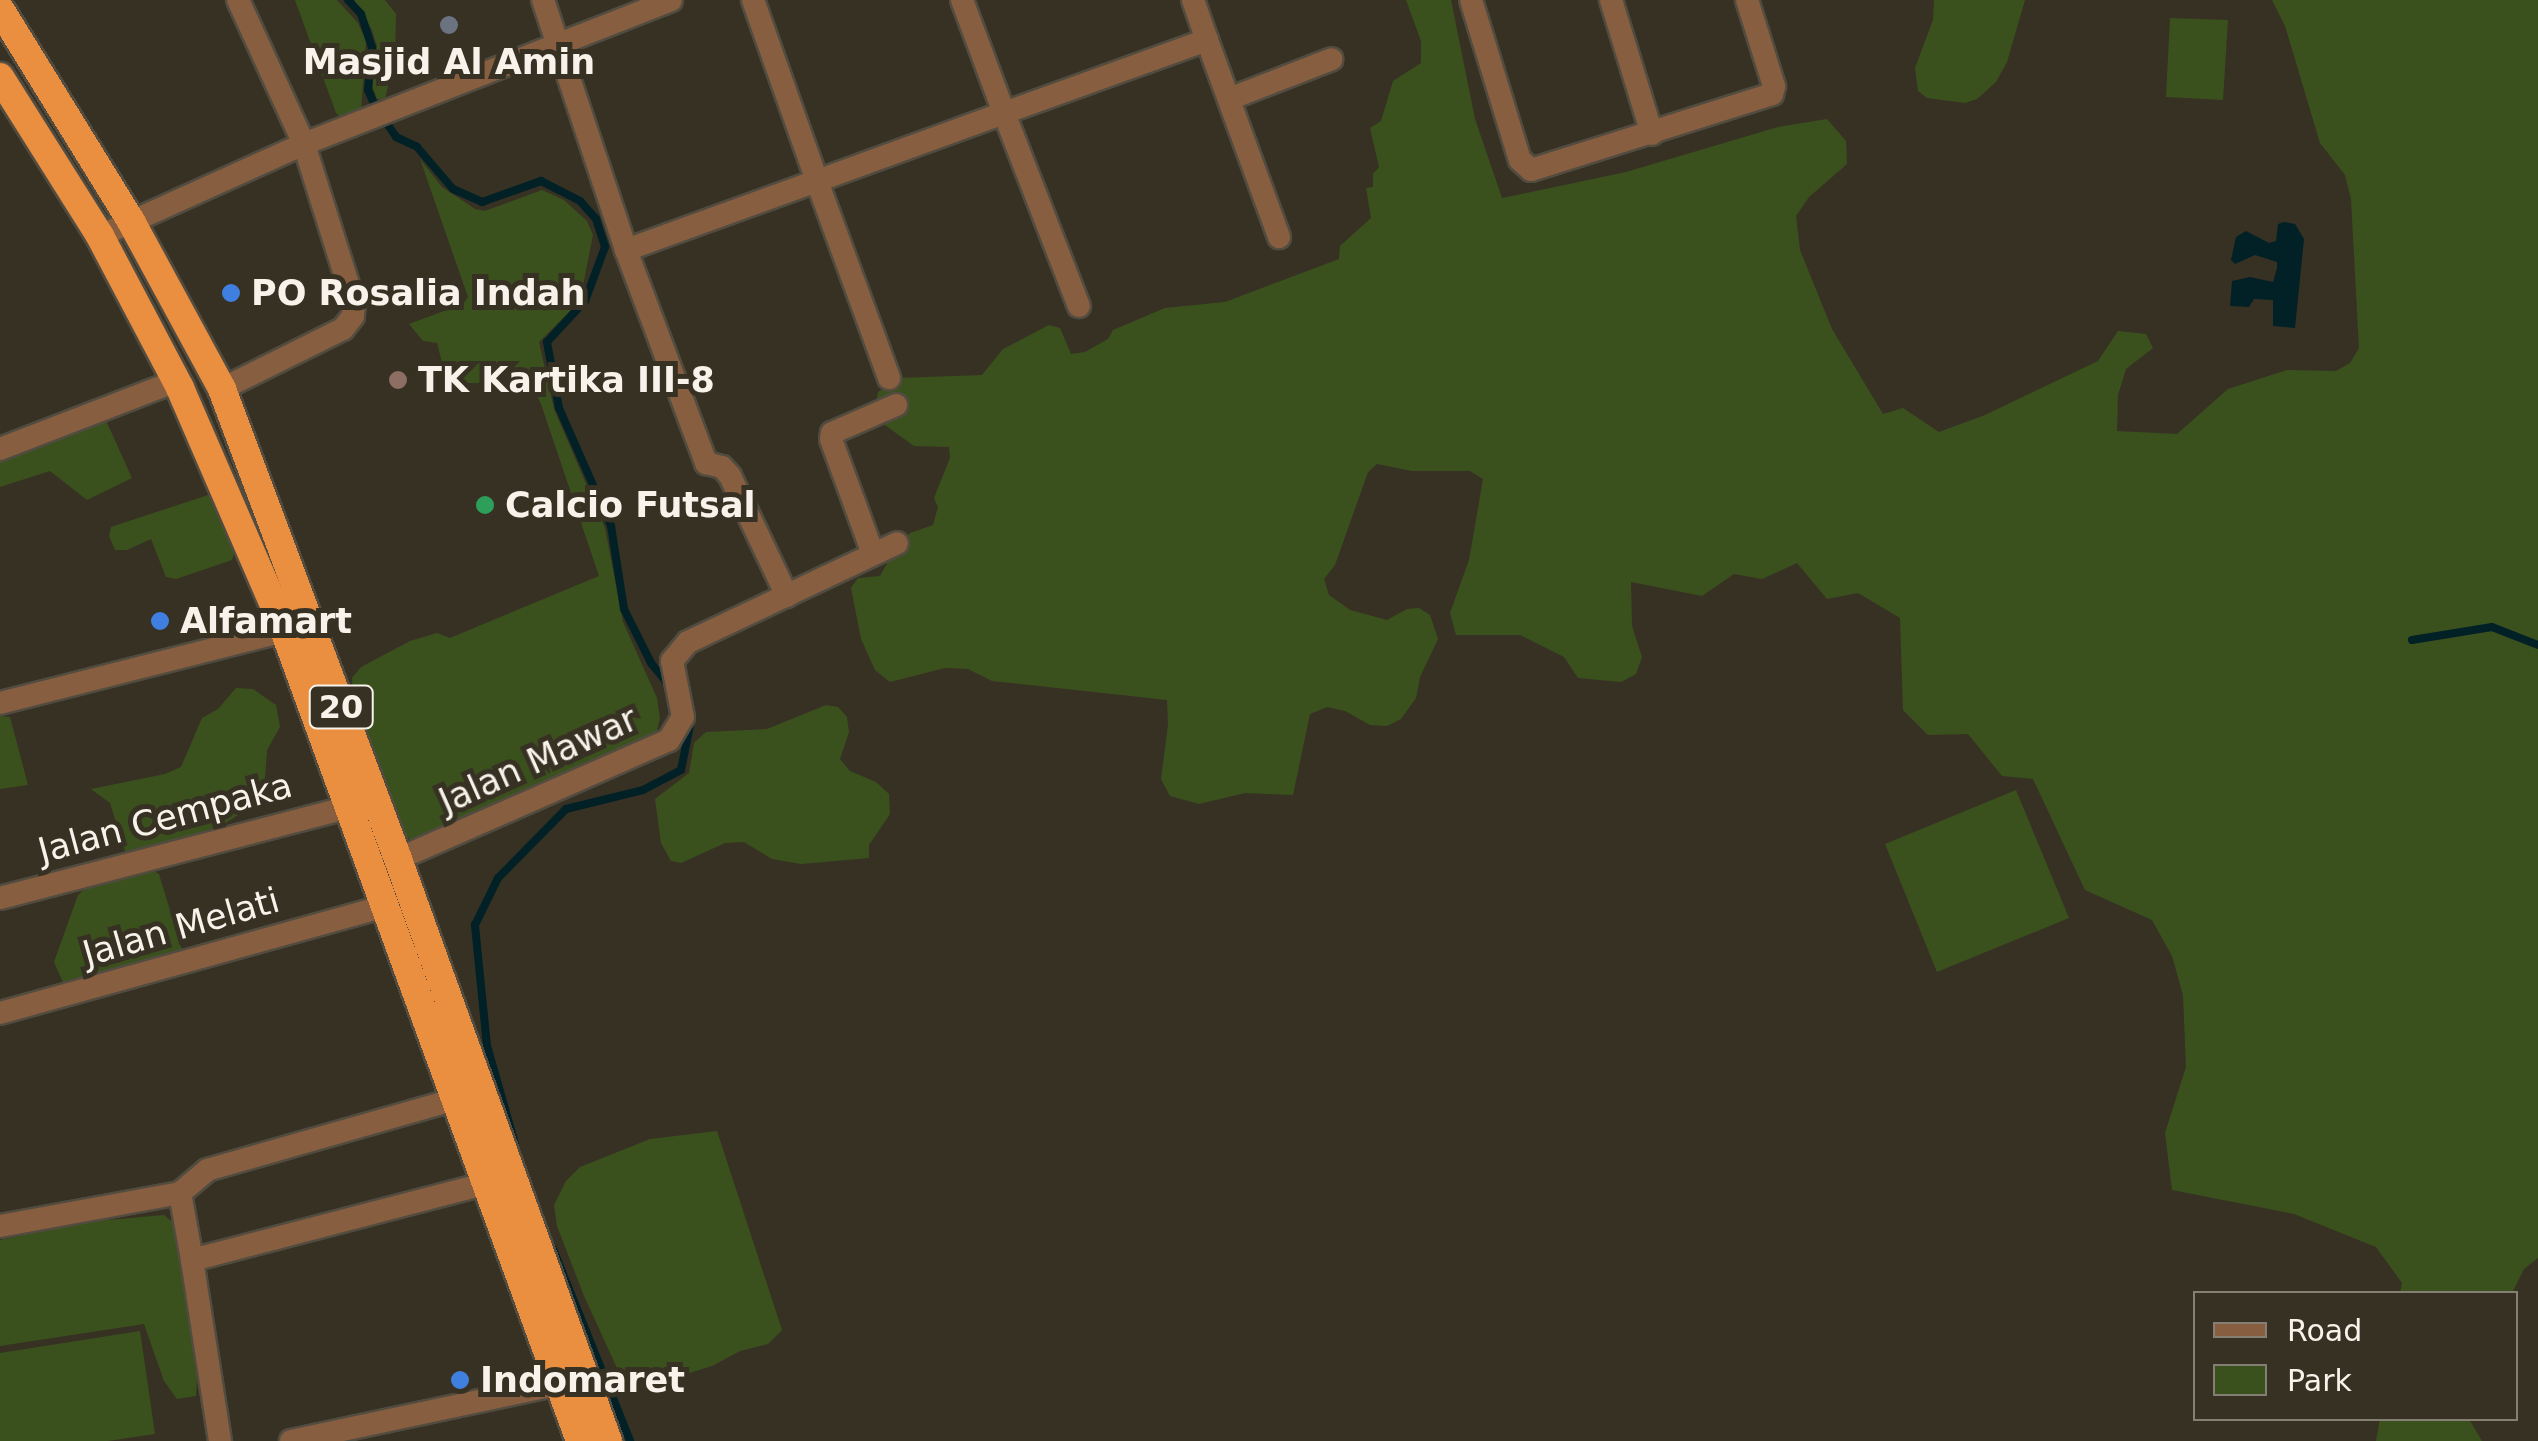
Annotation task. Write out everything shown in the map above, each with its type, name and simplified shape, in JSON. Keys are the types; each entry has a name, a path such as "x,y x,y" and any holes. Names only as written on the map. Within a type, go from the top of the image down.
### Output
{"highway":[{"name":"20","path":"0,9 132,223 222,389 398,860 580,1441"},
{"name":"20","path":"0,77 100,236 176,381 284,632 382,907 456,1099 498,1180 608,1441"}],"street":[{"path":"222,389 343,330 353,316 354,303 304,144 238,0"},
{"path":"543,0 626,250 706,463 722,467 730,476 787,596"},
{"path":"100,236 304,144 671,0"},
{"path":"754,0 889,378"},
{"path":"962,0 1079,306"},
{"path":"1193,0 1279,237"},
{"path":"1471,0 1524,168 1531,170 1767,97 1774,86 1747,0"},
{"path":"1611,0 1652,134"},
{"path":"626,250 1207,40"},
{"path":"1229,99 1332,59"},
{"path":"0,449 176,381"},
{"path":"873,554 831,439 832,432 896,405"},
{"name":"Jalan Mawar","path":"398,860 670,740 683,716 672,661 688,642 897,544"},
{"path":"0,703 284,632"},
{"name":"Jalan Cempaka","path":"0,898 349,806"},
{"name":"Jalan Melati","path":"0,1012 382,907"},
{"path":"0,1226 180,1193 207,1170 456,1099"},
{"path":"192,1260 498,1180"},
{"path":"180,1193 220,1441"},
{"path":"291,1441 560,1384"}],"green space":[{"path":"295,0 337,0 358,23 366,41 361,111 342,118 336,113"},
{"path":"354,0 385,0 396,14 395,57 385,99 377,99 372,85 377,46"},
{"path":"1406,0 1451,0 1475,119 1502,198 1626,172 1778,127 1827,119 1846,141 1847,164 1809,197 1796,216 1800,250 1832,329 1883,414 1903,408 1939,432 1985,415 2098,361 2118,331 2146,334 2153,348 2126,369 2118,395 2117,431 2177,434 2228,389 2287,370 2336,371 2350,363 2359,348 2351,199 2345,175 2320,143 2285,26 2272,0 2538,0 2538,1258 2524,1269 2513,1291 2400,1291 2402,1283 2376,1247 2294,1214 2172,1190 2165,1133 2186,1067 2183,995 2172,956 2152,920 2085,890 2033,779 2002,776 1968,734 1928,735 1903,710 1900,618 1858,593 1827,599 1797,563 1762,579 1734,574 1702,596 1631,582 1632,626 1642,657 1636,674 1621,682 1578,678 1564,657 1520,635 1456,635 1450,613 1469,560 1483,479 1470,471 1412,471 1377,464 1368,472 1335,565 1324,579 1329,595 1350,610 1387,620 1407,609 1419,608 1430,615 1438,639 1420,677 1416,698 1401,719 1387,726 1370,725 1345,711 1327,707 1310,714 1293,795 1245,793 1199,804 1170,796 1161,779 1167,700 992,681 968,669 945,668 890,682 875,670 861,639 851,588 858,578 880,576 897,546 910,533 933,525 938,507 934,498 950,458 949,447 914,446 882,423 876,403 878,392 899,378 982,375 1003,349 1049,325 1060,328 1071,354 1085,352 1108,339 1113,330 1165,308 1225,302 1339,259 1340,246 1371,218 1366,188 1373,187 1373,174 1379,167 1370,128 1381,121 1393,81 1421,63 1421,41"},
{"path":"1934,0 2025,0 2007,62 1996,82 1977,99 1965,103 1927,98 1918,91 1915,68 1933,20"},
{"path":"2170,18 2228,20 2223,100 2166,97"},
{"path":"420,159 442,187 475,209 485,211 542,190 564,200 587,221 593,235 580,301 539,342 554,409 605,528 623,622 657,698 660,718 655,739 417,841 407,838 393,812 355,720 352,678 361,667 410,641 437,633 450,638 599,576 541,404 524,369 484,383 455,383 443,366 437,343 423,341 409,324 463,304 468,297"},
{"path":"99,405 132,478 87,500 50,471 0,487 0,443"},
{"path":"208,495 218,499 236,547 232,560 176,579 166,577 151,539 127,550 115,550 109,536 111,527"},
{"path":"236,688 253,689 276,705 280,727 267,750 265,778 247,809 221,826 126,854 110,803 91,789 165,774 181,767 202,718 218,709"},
{"path":"826,705 838,707 847,717 849,732 840,759 850,771 876,782 889,794 890,814 869,845 869,858 801,864 772,859 744,842 725,843 681,863 671,861 661,843 655,799 689,773 694,743 706,732 767,729"},
{"path":"0,716 10,717 28,785 0,789"},
{"path":"2016,790 2069,918 1937,972 1885,844"},
{"path":"145,865 159,874 183,953 66,989 54,962 78,895 90,884"},
{"path":"717,1131 782,1330 768,1344 628,1392 584,1296 557,1226 554,1205 566,1181 580,1167 650,1139"},
{"path":"164,1215 175,1224 198,1363 196,1396 177,1399 164,1381 144,1324 0,1346 0,1240 85,1222"},
{"path":"140,1331 155,1434 108,1441 0,1441 0,1353"},
{"path":"2379,1421 2470,1421 2482,1441 2376,1441"}],"water":[{"path":"2278,224 2295,224 2304,239 2295,328 2273,326 2273,300 2254,299 2249,307 2230,306 2232,281 2250,277 2273,282 2277,268 2277,262 2255,255 2235,264 2231,260 2236,237 2246,231 2269,243 2276,241"}],"waterway":[{"path":"348,0 361,14 372,47 368,90 376,108 396,137 417,147 453,189 482,202 541,181 580,201 596,219 605,247 585,301 547,342 559,408 611,526 624,609 651,663 669,685"},
{"path":"2412,640 2492,627 2538,645"},
{"path":"515,1144 487,1046 475,925 498,878 566,809 643,790 681,770 691,721"},
{"path":"553,1249 630,1441"}],"place":[{"name":"Masjid Al Amin","path":"449,25"},
{"name":"PO Rosalia Indah","path":"231,293"},
{"name":"TK Kartika III-8","path":"398,380"},
{"name":"Calcio Futsal","path":"485,505"},
{"name":"Alfamart","path":"160,621"},
{"name":"Indomaret","path":"460,1380"}]}
